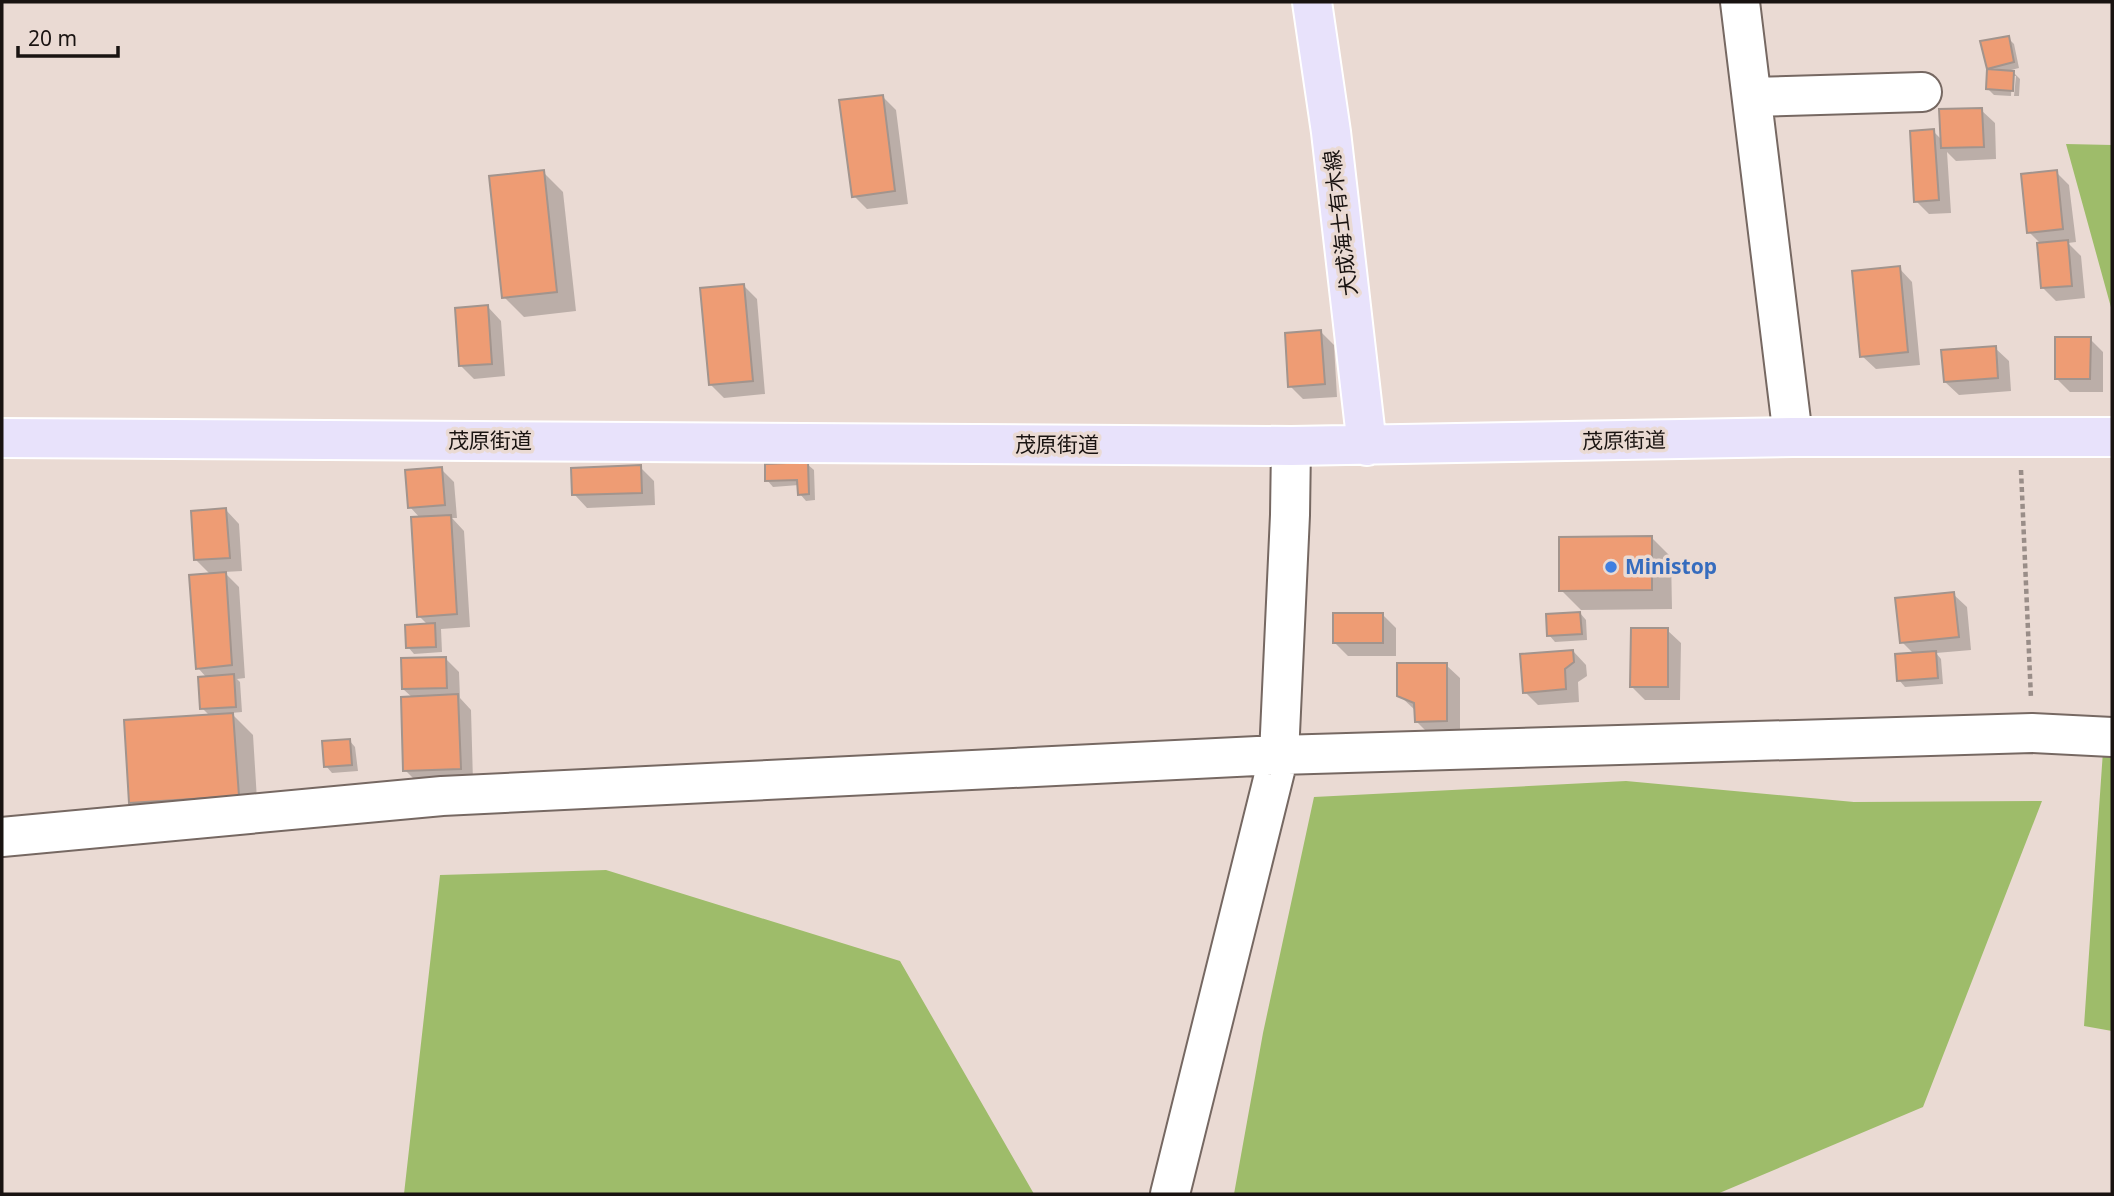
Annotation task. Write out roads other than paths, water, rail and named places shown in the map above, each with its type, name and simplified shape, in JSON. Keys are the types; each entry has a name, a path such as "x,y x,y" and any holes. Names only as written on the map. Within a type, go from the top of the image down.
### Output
{"main road":[{"name":"犬成海士有木線","path":"1312,2 1331,132 1367,446"},
{"name":"茂原街道","path":"2,438 1367,446 1793,437 2112,437"}],"street":[{"path":"1740,2 1793,437"},
{"path":"1752,97 1922,92"},
{"path":"1170,1194 1279,755 1291,446"},
{"path":"2,837 442,796 1279,755 2032,733 2112,737"}],"place":[{"name":"Ministop","path":"1611,567"}]}
